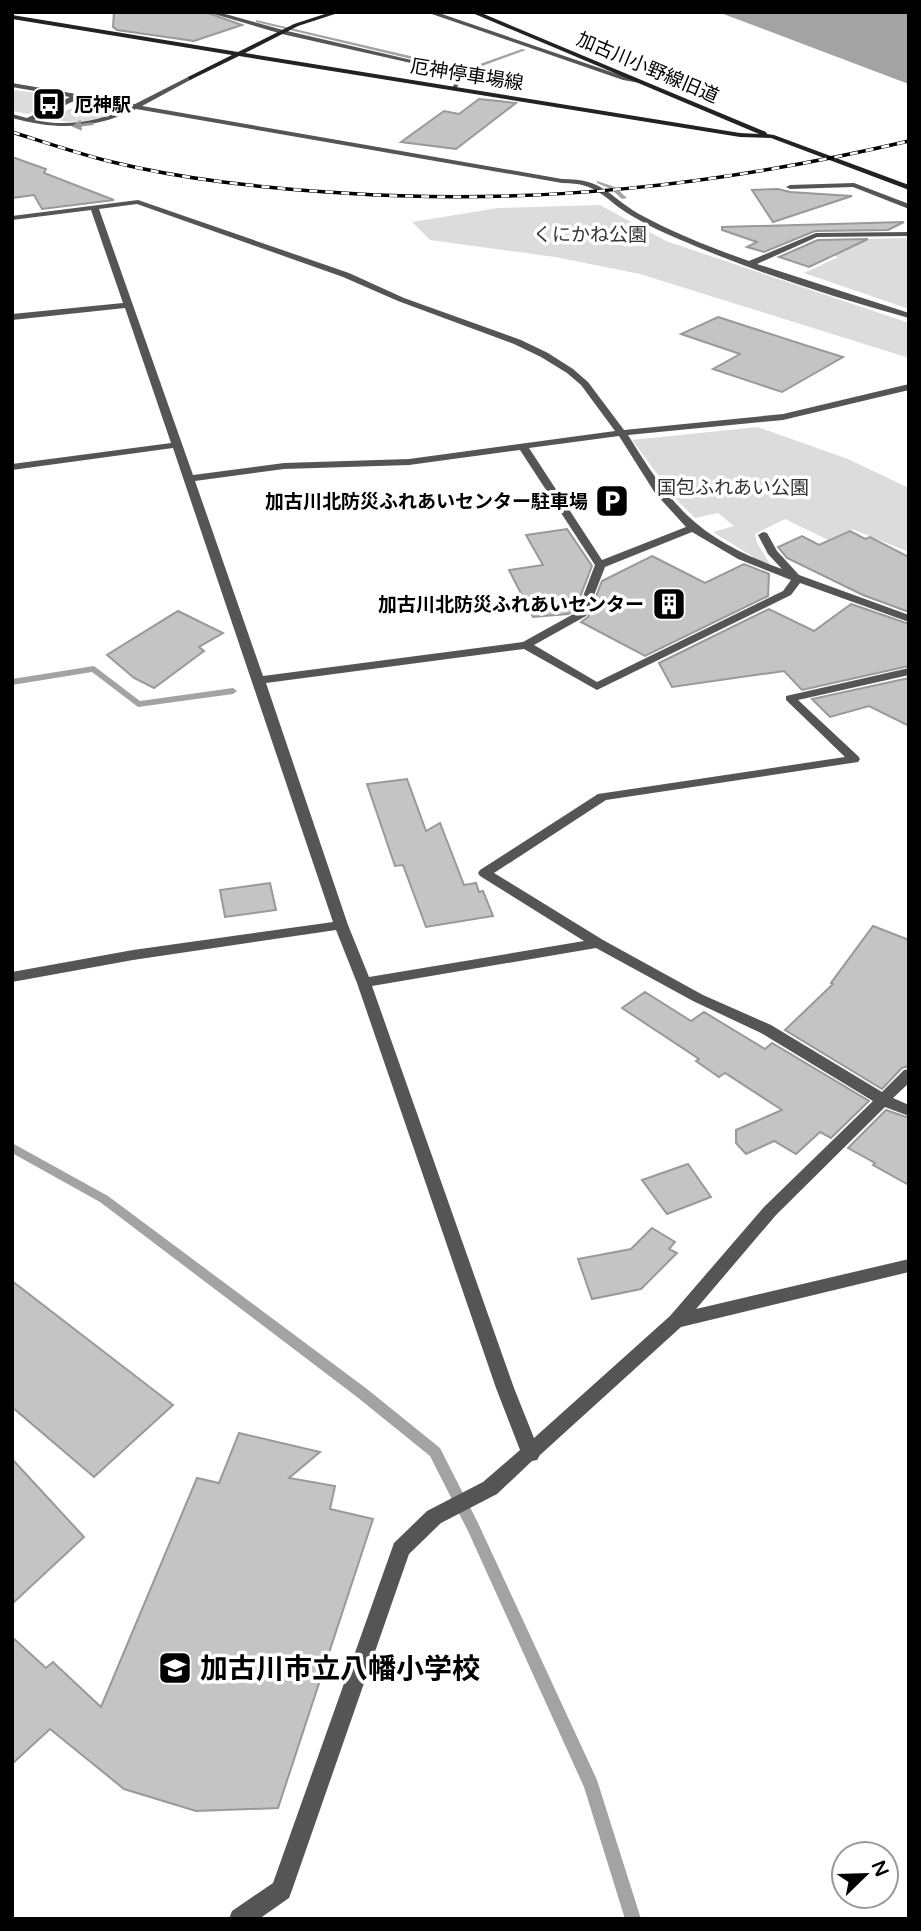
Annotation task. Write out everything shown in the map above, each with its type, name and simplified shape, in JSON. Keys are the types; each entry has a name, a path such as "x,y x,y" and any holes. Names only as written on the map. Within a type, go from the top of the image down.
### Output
{"main road":[{"path":"190,78 282,32 338,12"},
{"name":"加古川小野線旧道","path":"473,12 772,136"},
{"name":"厄神停車場線","path":"12,17 740,135 772,136 909,188"}],"street":[{"path":"210,12 282,32 464,73 455,88"},
{"path":"429,12 625,79 640,81"},
{"path":"12,117 61,126 90,124 115,118 190,78"},
{"path":"12,85 562,181 579,180 600,186 617,205 674,236 909,316"},
{"path":"26,121 78,96"},
{"path":"790,187 854,185 909,207"},
{"path":"12,218 138,202 346,275 375,291 545,354 590,388 669,504 694,527 733,554 909,619"},
{"path":"93,207 259,680 341,925 364,983 505,1388 531,1454"},
{"path":"752,263 816,235 909,234"},
{"path":"12,317 128,305"},
{"path":"188,479 284,466 408,461 620,433 783,418 909,387"},
{"path":"12,467 176,445"},
{"path":"523,446 600,565"},
{"path":"259,680 526,645 582,614 600,565 694,527"},
{"path":"763,535 772,552 797,579"},
{"path":"526,645 597,687 787,593 797,579"},
{"path":"909,671 790,698 854,759 603,797 485,873 598,943 698,998 766,1028 885,1101 909,1111"},
{"path":"12,977 133,955 341,925"},
{"path":"364,983 598,943"},
{"path":"240,1919 281,1890 401,1549 434,1517 490,1489 676,1321 770,1212 885,1101 909,1074"},
{"path":"676,1321 909,1265"}],"green space":[{"path":"12,90 48,94 56,100 28,114 12,111"},
{"path":"80,105 119,109 86,121 58,120 53,116"},
{"name":"くにかね公園","path":"600,205 666,241 909,323 909,358 640,274 555,257 430,240 412,222 498,208"},
{"path":"909,238 909,309 804,273 838,257 804,245 813,240"},
{"name":"国包ふれあい公園","path":"758,427 848,459 909,488 909,552 852,529 828,540 785,519 755,534 757,543 770,564 760,561 713,532 734,526 718,513 695,518 675,498 632,440"}],"shaded area":[{"path":"718,12 909,12 909,84 906,83"}],"building":[{"path":"114,12 205,12 242,25 194,41 117,30 113,27"},
{"path":"479,99 516,103 456,149 401,142 444,111 459,114"},
{"path":"12,157 46,169 44,173 114,200 42,209 34,195 12,198"},
{"path":"778,189 852,196 773,222 752,190"},
{"path":"904,222 888,230 815,231 764,252 747,247 757,242 722,230 722,227"},
{"path":"868,239 809,267 779,257 818,240"},
{"path":"718,317 843,357 782,392 713,369 740,354 681,334"},
{"path":"567,529 592,566 575,610 568,614 533,617 509,570 543,565 526,535"},
{"path":"850,531 865,539 870,537 909,557 909,612 863,595 787,558 778,547 802,536 819,545"},
{"name":"加古川北防災ふれあいセンター","path":"652,556 705,583 744,564 769,574 768,596 645,656 581,622 588,617 602,581"},
{"path":"851,604 909,624 909,666 802,690 784,671 672,687 659,663 769,609 814,631"},
{"path":"178,611 223,633 199,647 204,651 154,688 134,678 107,655"},
{"path":"909,678 909,726 869,706 830,717 812,699"},
{"path":"407,779 426,831 440,823 464,885 476,883 479,892 483,891 493,916 426,927 403,865 395,866 367,784"},
{"path":"270,883 276,910 225,917 220,890"},
{"path":"873,926 909,940 909,1066 902,1068 882,1089 785,1030 833,984 831,983"},
{"path":"645,992 691,1021 704,1012 765,1049 772,1043 869,1101 831,1138 820,1132 796,1154 774,1141 746,1154 736,1143 736,1130 782,1110 725,1073 719,1077 696,1061 699,1059 622,1008"},
{"path":"886,1110 909,1118 909,1185 848,1148"},
{"path":"688,1164 711,1197 667,1214 642,1180"},
{"path":"652,1228 675,1242 669,1249 677,1253 641,1289 592,1299 578,1259 631,1249"},
{"path":"12,1281 173,1405 94,1477 12,1407"},
{"path":"239,1433 320,1452 289,1478 335,1486 330,1509 373,1519 278,1808 196,1811 124,1789 50,1729 12,1764 12,1637 46,1668 53,1662 101,1707 197,1478 219,1483"},
{"path":"12,1459 84,1537 12,1604"}],"waterway":[{"path":"258,21 466,71 524,50"},
{"path":"599,182 613,188 624,198"},
{"path":"12,682 94,669 138,704 233,691"},
{"path":"12,1147 104,1199 362,1393 435,1452 473,1527 591,1786 633,1919"}],"railway":[{"path":"12,132 108,161 195,178 343,193 487,197 558,194 698,180 768,170 909,141"}],"place":[{"name":"厄神駅","path":"49,104"},
{"name":"加古川北防災ふれあいセンター駐車場","path":"612,501"},
{"name":"加古川北防災ふれあいセンター","path":"669,604"},
{"name":"加古川市立八幡小学校","path":"175,1668"}]}
